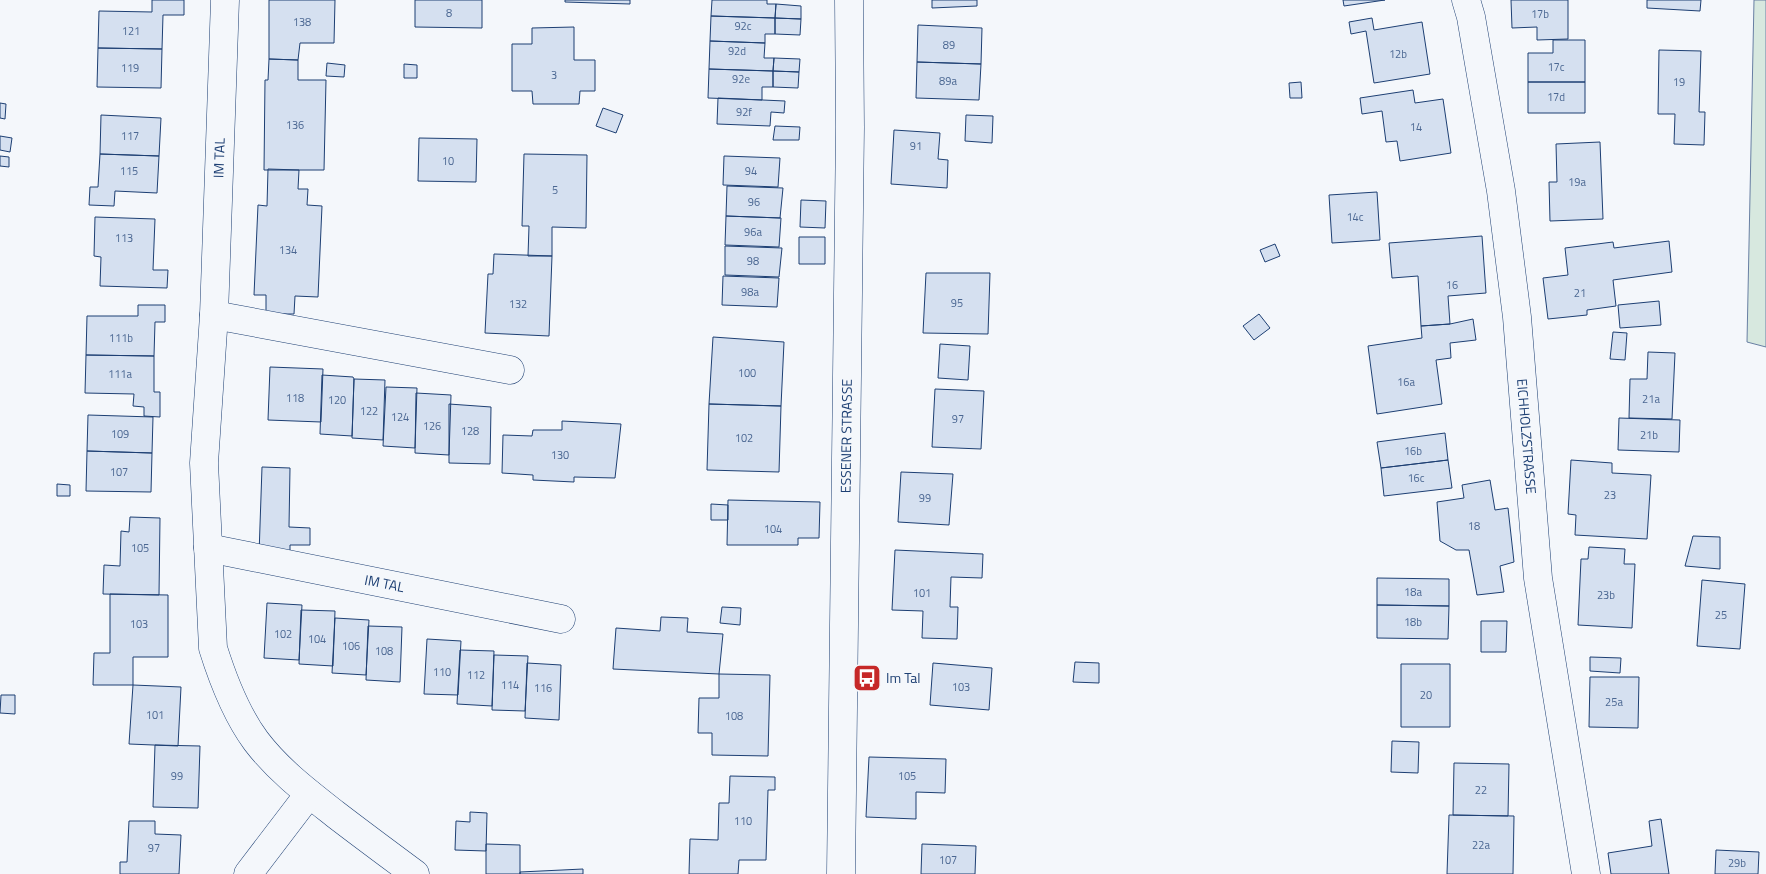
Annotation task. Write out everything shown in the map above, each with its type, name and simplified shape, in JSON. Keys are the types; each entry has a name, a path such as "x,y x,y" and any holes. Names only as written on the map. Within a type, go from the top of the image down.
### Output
{"street":[{"name":"IM TAL","path":"225,0 214,315 204,463 213,648 221,675 242,719 256,741 274,763 309,794 415,874"},
{"name":"ESSENER STRASSE","path":"841,874 850,127 849,0"},
{"name":"EICHHOLZSTRASSE","path":"1466,0 1471,17 1501,192 1517,317 1538,578 1586,874"},
{"path":"214,315 510,370"},
{"name":"IM TAL","path":"208,548 561,620"},
{"path":"248,874 309,794"}],"shaded area":[{"path":"1754,0 1766,0 1766,347 1747,342"}],"building":[{"path":"152,0 184,0 184,15 163,15 162,49 98,48 99,11 152,12"},
{"path":"269,0 335,0 334,43 300,43 298,60 269,59"},
{"path":"415,0 482,0 482,28 415,27"},
{"path":"565,0 630,0 630,4 565,2"},
{"path":"712,0 767,0 767,4 776,4 775,18 711,16"},
{"path":"932,0 977,0 977,6 932,8"},
{"path":"1343,0 1385,0 1344,6"},
{"path":"1511,0 1568,0 1568,39 1537,40 1537,27 1512,28"},
{"path":"1647,0 1701,0 1700,11 1647,8"},
{"path":"776,4 801,6 801,19 775,18"},
{"path":"711,16 775,18 775,34 765,34 765,43 710,41"},
{"path":"775,18 801,19 800,35 775,34"},
{"path":"1372,18 1374,30 1422,22 1430,74 1374,83 1366,31 1351,34 1349,22"},
{"path":"918,25 982,28 981,64 917,62"},
{"path":"574,27 574,60 595,60 595,91 580,91 579,104 533,104 532,91 512,91 512,44 532,44 532,28"},
{"path":"1553,40 1585,40 1585,82 1528,82 1528,53 1553,53"},
{"path":"710,41 765,43 764,58 774,58 773,71 709,69"},
{"path":"98,48 162,49 161,88 97,87"},
{"path":"1659,50 1701,51 1699,112 1705,112 1704,145 1674,144 1675,114 1658,114"},
{"path":"774,58 800,59 799,72 773,71"},
{"path":"269,59 298,60 298,80 326,80 324,170 264,170 265,80 268,80"},
{"path":"917,62 981,64 979,100 916,98"},
{"path":"327,63 345,65 344,77 326,76"},
{"path":"404,64 417,65 417,78 404,78"},
{"path":"709,69 773,71 773,87 762,87 762,100 708,98"},
{"path":"773,71 799,72 798,88 773,87"},
{"path":"1301,82 1302,98 1290,98 1289,83"},
{"path":"1528,82 1585,82 1585,113 1528,113"},
{"path":"1413,90 1415,103 1443,99 1451,153 1400,161 1397,141 1386,142 1382,111 1362,114 1360,98"},
{"path":"718,98 785,101 784,113 771,112 770,126 717,124"},
{"path":"0,103 6,104 5,119 0,118"},
{"path":"603,108 623,115 616,133 596,126"},
{"path":"101,115 161,118 159,156 100,154"},
{"path":"966,115 993,116 992,143 965,141"},
{"path":"775,126 800,127 799,140 773,140"},
{"path":"894,130 940,133 938,159 948,160 947,188 891,184"},
{"path":"0,136 12,138 10,152 0,150"},
{"path":"419,138 477,139 476,182 418,181"},
{"path":"1600,142 1603,219 1550,221 1549,182 1557,182 1556,144"},
{"path":"100,154 159,156 157,193 115,191 114,206 89,205 90,187 98,187"},
{"path":"524,154 587,155 586,228 552,227 552,256 528,256 529,226 522,226"},
{"path":"0,156 9,157 9,167 0,166"},
{"path":"724,156 780,158 778,187 723,185"},
{"path":"268,169 299,170 298,189 308,189 307,205 322,206 318,297 295,296 294,314 266,314 266,295 254,295 258,205 267,206"},
{"path":"727,186 783,188 780,218 726,216"},
{"path":"1377,192 1380,240 1332,243 1329,195"},
{"path":"801,200 826,201 825,228 800,227"},
{"path":"726,216 781,218 779,247 725,245"},
{"path":"95,217 155,219 153,270 168,270 167,288 100,286 101,257 94,256"},
{"path":"1482,236 1486,293 1448,296 1450,324 1421,326 1418,276 1392,278 1389,243"},
{"path":"799,237 825,237 825,264 799,264"},
{"path":"1669,241 1672,272 1613,280 1616,306 1587,310 1587,315 1548,319 1543,278 1568,275 1565,248 1613,242 1614,248"},
{"path":"1275,244 1280,256 1265,262 1260,250"},
{"path":"725,246 782,248 779,277 725,275"},
{"path":"494,254 552,256 549,336 485,333 488,274 493,274"},
{"path":"926,273 990,273 988,334 923,333"},
{"path":"723,276 779,278 777,307 722,305"},
{"path":"1659,301 1661,325 1620,328 1618,305"},
{"path":"138,305 165,305 165,322 155,322 154,356 86,355 87,316 138,316"},
{"path":"1259,314 1270,328 1254,340 1243,326"},
{"path":"1473,319 1476,340 1450,343 1451,358 1436,360 1442,404 1377,414 1368,346 1422,338 1421,326 1450,324"},
{"path":"1613,332 1627,333 1625,360 1610,359"},
{"path":"713,337 784,342 781,406 709,404"},
{"path":"940,344 970,346 968,380 938,378"},
{"path":"1648,352 1675,353 1672,419 1629,418 1630,379 1647,379"},
{"path":"86,355 154,356 154,392 160,392 160,417 144,416 144,407 133,406 134,394 85,393"},
{"path":"270,367 323,369 321,422 268,420"},
{"path":"322,375 353,377 354,379 352,436 320,434"},
{"path":"354,379 385,380 383,440 352,438"},
{"path":"386,387 417,388 415,448 383,446"},
{"path":"935,389 984,391 981,449 932,447"},
{"path":"416,393 451,395 449,455 415,453"},
{"path":"449,404 491,407 490,464 449,463"},
{"path":"709,404 781,406 779,472 707,470"},
{"path":"88,415 153,417 152,453 87,451"},
{"path":"1619,418 1680,420 1679,452 1618,450"},
{"path":"562,421 621,424 615,478 574,477 574,482 533,480 533,475 502,473 503,435 532,436 533,430 562,430"},
{"path":"1445,433 1448,460 1381,468 1377,442"},
{"path":"87,451 152,453 151,492 86,491"},
{"path":"1448,460 1452,488 1384,496 1381,468"},
{"path":"1571,460 1612,463 1612,473 1651,475 1647,539 1575,535 1576,515 1568,514"},
{"path":"262,467 290,468 289,527 310,528 310,545 290,545 290,557 259,555"},
{"path":"901,472 953,474 949,525 898,522"},
{"path":"1490,480 1495,510 1508,508 1514,562 1500,566 1504,592 1477,595 1469,550 1456,550 1440,541 1437,502 1464,498 1462,485"},
{"path":"57,484 70,485 70,496 57,496"},
{"path":"728,500 820,502 819,538 798,538 798,545 727,545"},
{"path":"711,504 728,505 728,520 711,520"},
{"path":"130,517 160,518 159,595 103,594 104,565 120,566 121,531 129,532"},
{"path":"1693,536 1720,537 1720,569 1685,566"},
{"path":"1589,547 1625,549 1624,564 1635,564 1632,628 1578,625 1581,559 1588,559"},
{"path":"895,550 983,554 982,578 951,577 950,607 958,607 957,639 922,638 923,611 892,610"},
{"path":"1377,578 1449,579 1449,606 1377,605"},
{"path":"1702,580 1745,584 1740,649 1697,646"},
{"path":"110,594 168,595 168,657 133,657 133,685 93,685 94,653 110,653"},
{"path":"267,603 302,605 299,660 264,658"},
{"path":"1377,605 1449,606 1448,639 1377,638"},
{"path":"722,607 741,608 740,625 720,623"},
{"path":"301,610 335,611 333,666 299,664"},
{"path":"661,617 688,618 687,632 723,634 719,674 613,669 616,628 660,631"},
{"path":"335,618 369,620 366,675 332,673"},
{"path":"1481,621 1507,621 1506,652 1481,652"},
{"path":"368,626 402,627 400,682 366,680"},
{"path":"427,639 461,641 458,695 424,694"},
{"path":"460,650 494,651 492,706 457,704"},
{"path":"494,655 528,656 525,711 492,710"},
{"path":"1590,657 1621,658 1620,673 1590,671"},
{"path":"1075,662 1099,663 1099,683 1073,682"},
{"path":"527,663 561,665 559,720 525,718"},
{"path":"933,663 992,668 989,710 930,705"},
{"path":"1401,664 1450,664 1450,727 1401,727"},
{"path":"719,674 770,675 768,756 712,755 712,733 698,733 699,698 719,698"},
{"path":"1590,677 1639,677 1638,728 1589,727"},
{"path":"133,685 181,687 178,746 129,744"},
{"path":"1,695 15,695 15,714 0,713"},
{"path":"1392,741 1419,742 1418,773 1391,772"},
{"path":"155,745 200,746 198,808 153,807"},
{"path":"869,757 946,759 945,793 916,792 916,819 866,817"},
{"path":"1454,763 1509,764 1508,816 1453,815"},
{"path":"730,776 775,777 775,790 768,790 766,860 739,860 738,874 689,874 690,839 718,840 719,803 729,803"},
{"path":"470,812 487,813 486,851 455,850 456,821 470,822"},
{"path":"1449,815 1514,816 1513,874 1447,874"},
{"path":"1661,819 1669,874 1611,874 1608,853 1652,846 1649,821"},
{"path":"129,821 155,821 155,834 181,835 179,874 120,874 120,862 127,862"},
{"path":"486,844 520,845 520,874 486,874"},
{"path":"922,844 976,846 975,874 921,874"},
{"path":"1716,850 1759,852 1758,874 1715,874"},
{"path":"583,869 583,874 520,874 520,872"}],"place":[{"name":"Im Tal","path":"867,678"}]}
